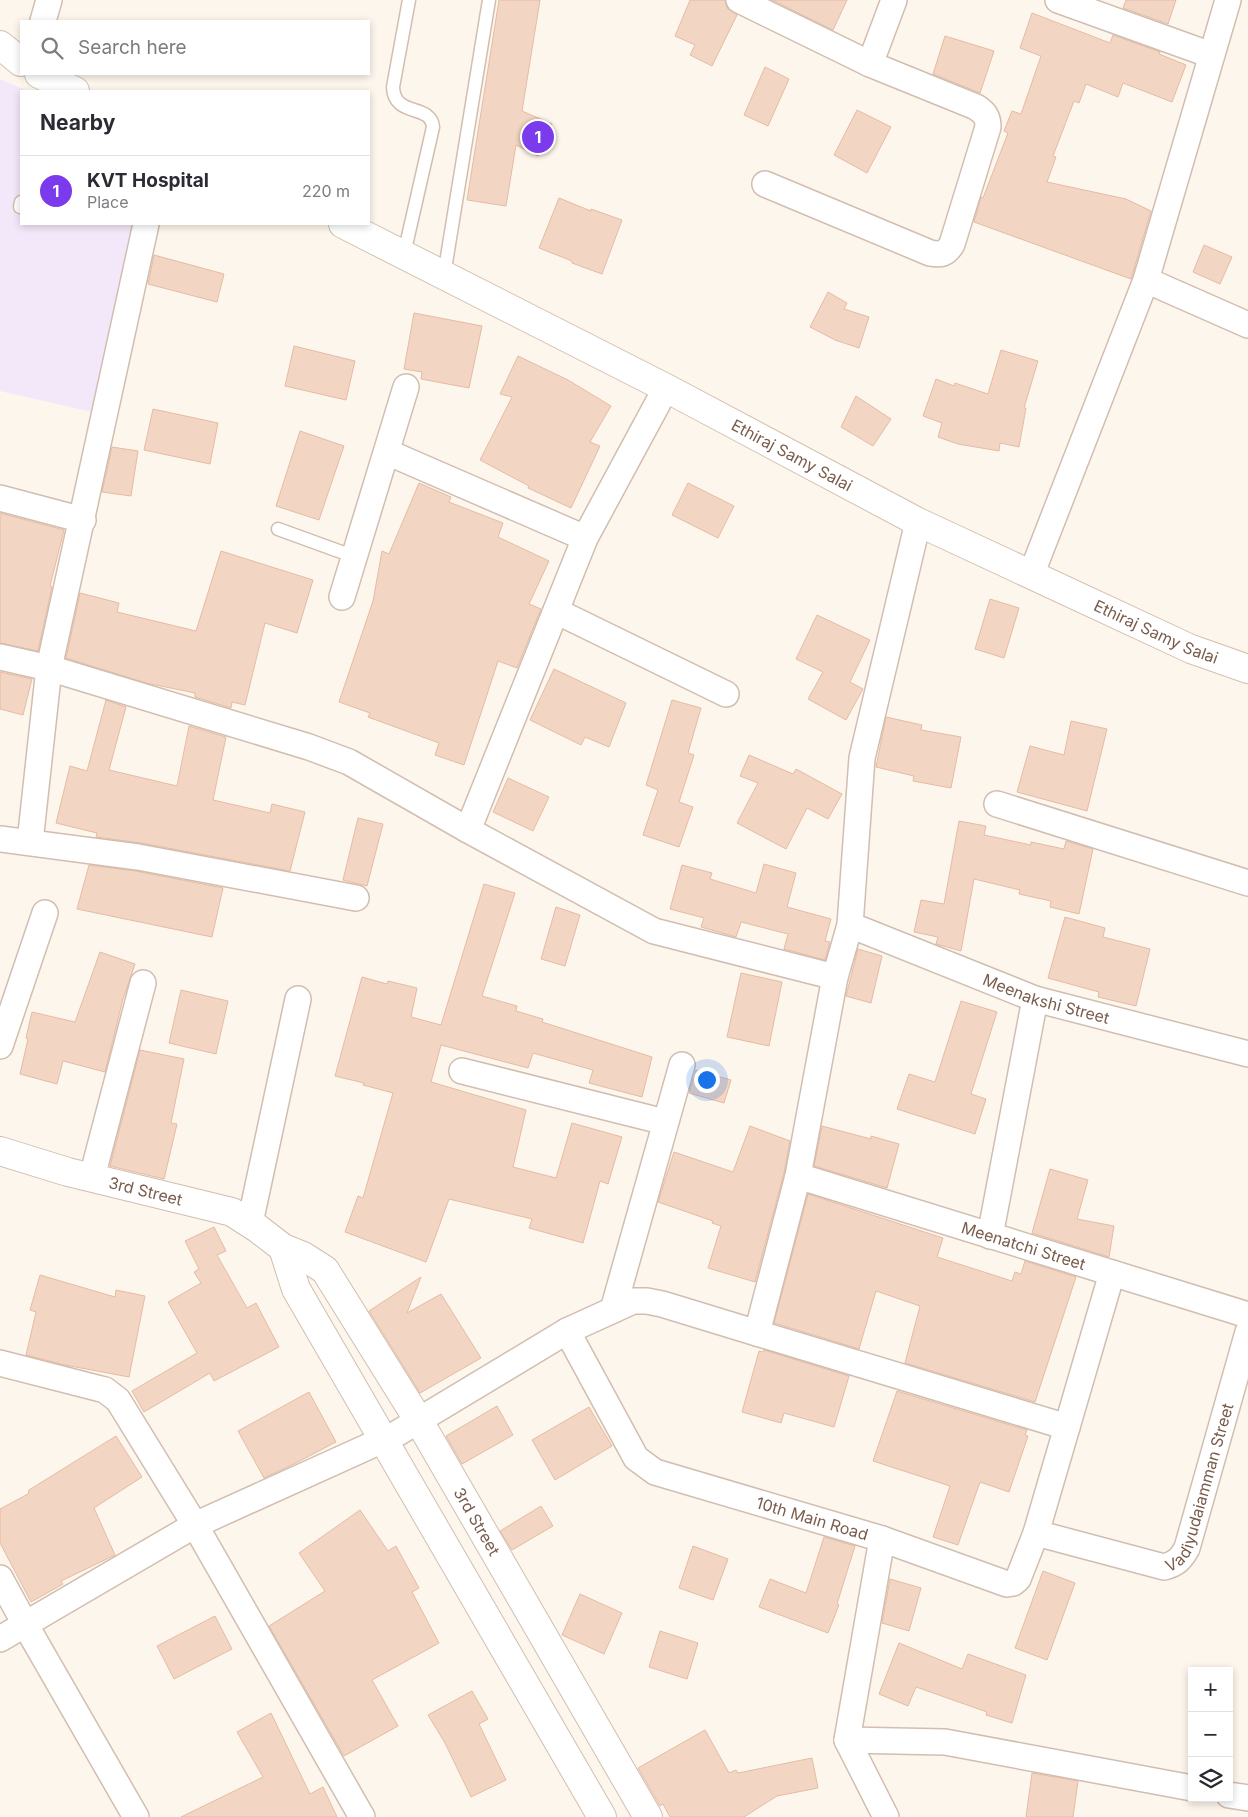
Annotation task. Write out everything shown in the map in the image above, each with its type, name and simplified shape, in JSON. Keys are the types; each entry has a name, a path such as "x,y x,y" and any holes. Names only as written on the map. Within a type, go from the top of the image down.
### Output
{"street":[{"path":"43,20 49,0"},
{"path":"739,0 870,64 976,106 988,118 988,128 952,244 948,251 942,254 930,253 765,184"},
{"path":"870,64 894,0"},
{"path":"1058,0 1211,55"},
{"path":"1031,575 1146,280 1228,0"},
{"path":"0,45 20,61"},
{"path":"30,842 49,668 83,520 146,225"},
{"name":"Ethiraj Samy Salai","path":"346,225 666,388 918,522 1191,649 1248,669"},
{"path":"1146,280 1248,325"},
{"path":"342,598 406,387"},
{"path":"468,830 585,538 666,388"},
{"path":"387,452 585,538"},
{"path":"0,498 83,520"},
{"path":"757,1333 798,1176 835,977 850,925 862,758 918,522"},
{"path":"556,612 726,694"},
{"path":"0,657 49,668 309,746 349,762 654,932 835,977"},
{"path":"997,804 1248,883"},
{"path":"0,839 138,857 356,898"},
{"path":"0,1046 45,913"},
{"name":"Meenakshi Street","path":"850,925 1035,999 1248,1054"},
{"path":"92,1177 143,984"},
{"path":"250,1224 298,999"},
{"path":"990,1236 1035,999"},
{"path":"613,1310 682,1065"},
{"path":"462,1072 665,1122"},
{"name":"3rd Street","path":"0,1151 92,1177 232,1212 283,1248 304,1256 326,1270 419,1421 648,1817"},
{"name":"Meenatchi Street","path":"798,1176 1248,1315"},
{"path":"283,1248 296,1289 602,1817"},
{"path":"882,1539 1007,1584 1013,1583 1018,1578 1036,1533 1112,1273"},
{"path":"0,1639 195,1525 396,1434 568,1331 633,1301 647,1301 757,1333 1067,1428"},
{"name":"10th Main Road","path":"568,1331 636,1458 655,1472 882,1539 847,1740"},
{"name":"Vadiyudaiamman Street","path":"1036,1533 1164,1567 1174,1565 1187,1548 1248,1332"},
{"path":"0,1364 97,1388 111,1394 118,1400 195,1525 362,1817"},
{"path":"0,1578 136,1817"},
{"path":"886,1817 847,1740 945,1742 1188,1787"},
{"path":"1233,1796 1248,1798"}],"lane":[{"path":"404,254 433,127 432,119 398,103 394,95 393,87 409,0"},
{"path":"444,275 490,0"},
{"path":"278,529 355,556"}],"shaded area":[{"path":"0,79 25,90 20,90 20,225 133,225 92,412 0,391"}],"building":[{"path":"499,0 540,0 522,111 552,124 538,156 516,145 506,206 467,200"},
{"path":"690,0 725,0 727,8 737,15 712,66 690,55 695,45 675,36"},
{"path":"772,0 847,0 833,30"},
{"path":"1126,0 1176,0 1168,24 1123,8"},
{"path":"1032,13 1110,43 1113,35 1160,52 1159,54 1186,65 1172,102 1123,83 1118,97 1086,84 1079,103 1074,101 1053,156 1056,157 1047,182 1126,199 1151,211 1131,279 974,222 981,197 983,198 1008,133 1004,131 1012,111 1021,114 1041,56 1020,48"},
{"path":"945,36 994,51 980,93 933,74"},
{"path":"765,67 789,79 768,126 744,115"},
{"path":"857,110 891,127 867,173 834,155"},
{"path":"559,198 591,211 591,209 622,220 602,274 539,248"},
{"path":"1204,245 1232,257 1220,284 1193,272"},
{"path":"154,255 224,274 217,302 148,284"},
{"path":"828,292 847,303 844,309 869,317 859,348 835,340 810,327"},
{"path":"414,313 482,326 469,388 421,379 422,372 404,369"},
{"path":"294,346 355,361 346,400 285,386"},
{"path":"1001,350 1038,361 1024,408 1026,408 1019,447 1000,443 999,451 958,444 938,437 942,423 923,416 936,379 954,386 955,383 988,394"},
{"path":"518,356 568,380 611,406 590,442 600,446 571,508 528,488 529,486 480,460 512,397 500,394"},
{"path":"856,396 891,419 873,446 841,427"},
{"path":"153,409 218,423 210,464 144,450"},
{"path":"300,431 344,446 319,520 276,506"},
{"path":"112,447 138,451 131,496 102,492"},
{"path":"419,483 451,497 449,502 503,523 498,537 549,561 529,604 541,609 517,668 498,661 464,765 435,755 439,743 368,717 370,713 339,702 373,601 382,551 389,554"},
{"path":"688,483 734,506 718,538 672,515"},
{"path":"0,513 64,530 50,586 52,587 38,651 0,643"},
{"path":"221,551 313,580 297,633 265,623 245,705 232,702 231,708 195,697 195,693 146,683 66,658 80,593 119,603 117,612 196,631"},
{"path":"990,599 1019,608 1004,658 975,649"},
{"path":"817,615 870,640 850,682 863,689 846,720 808,699 823,672 796,659"},
{"path":"554,669 626,703 609,747 585,737 581,745 530,720"},
{"path":"0,672 32,679 23,715 0,709"},
{"path":"106,700 126,707 109,770 177,786 189,726 226,737 213,800 270,813 272,804 305,812 290,871 141,843 96,837 97,833 56,823 70,766 87,771"},
{"path":"672,700 701,708 688,753 694,755 679,802 693,807 679,847 643,835 658,790 646,785"},
{"path":"886,717 922,725 921,730 961,737 951,788 913,781 914,776 876,767"},
{"path":"1071,721 1107,729 1087,811 1017,792 1030,746 1064,755"},
{"path":"749,755 793,774 796,769 842,794 828,819 807,808 786,849 737,823 758,783 740,776"},
{"path":"508,778 549,797 533,831 493,812"},
{"path":"358,818 383,824 367,886 343,880"},
{"path":"959,821 986,826 984,835 1031,845 1031,842 1064,849 1066,841 1093,849 1079,914 1050,907 1051,901 1019,894 1020,890 974,879 961,951 936,944 938,937 914,932 921,900 944,904"},
{"path":"764,864 796,873 787,907 831,919 825,941 830,942 825,960 784,949 788,934 741,922 736,937 701,927 704,918 670,909 682,865 712,873 710,879 756,893"},
{"path":"89,865 136,871 223,888 212,937 77,909"},
{"path":"484,884 515,893 482,996 517,1006 516,1011 543,1019 542,1022 652,1057 642,1097 589,1083 593,1070 533,1053 528,1068 441,1045 431,1082 526,1110 513,1167 556,1178 572,1123 622,1137 608,1184 600,1181 583,1243 529,1228 532,1219 449,1199 426,1262 345,1232 358,1196 363,1198 393,1093 335,1076 362,977 387,984 388,981 417,988 411,1017 441,1025"},
{"path":"556,907 580,915 565,966 541,959"},
{"path":"1065,917 1105,928 1103,937 1150,949 1136,1006 1098,997 1099,992 1048,978"},
{"path":"858,949 882,956 871,1003 846,996"},
{"path":"100,952 135,964 123,999 105,1072 63,1061 57,1084 20,1074 32,1012 75,1022"},
{"path":"741,973 782,982 769,1046 727,1037"},
{"path":"181,990 228,1001 216,1054 169,1043"},
{"path":"961,1001 997,1012 971,1094 986,1099 975,1134 897,1109 909,1074 935,1082"},
{"path":"140,1050 184,1059 171,1123 177,1124 164,1179 110,1166"},
{"path":"696,1070 731,1080 724,1103 689,1093"},
{"path":"750,1126 790,1141 784,1173 755,1282 708,1268 721,1226 712,1223 713,1221 658,1202 674,1152 733,1172"},
{"path":"822,1126 871,1139 871,1136 899,1144 887,1188 814,1166"},
{"path":"1050,1169 1088,1180 1077,1219 1114,1226 1109,1257 1032,1233"},
{"path":"808,1194 943,1238 937,1257 1012,1281 1015,1272 1021,1274 1025,1261 1076,1277 1035,1402 905,1363 920,1306 876,1291 859,1349 774,1323"},
{"path":"214,1227 226,1251 217,1255 247,1308 256,1303 279,1347 214,1381 210,1373 144,1412 132,1391 197,1353 168,1302 201,1283 194,1272 199,1269 185,1241"},
{"path":"40,1275 115,1297 116,1290 145,1296 129,1377 65,1365 26,1355 36,1312 30,1310"},
{"path":"421,1277 407,1313 441,1294 481,1358 420,1393 369,1311"},
{"path":"764,1350 849,1376 834,1427 784,1413 781,1423 742,1412 759,1351 763,1352"},
{"path":"897,1391 1027,1430 1025,1435 1028,1436 1009,1492 980,1482 958,1545 933,1537 950,1486 873,1461"},
{"path":"309,1392 336,1442 264,1478 238,1431"},
{"path":"497,1406 513,1435 462,1464 446,1436"},
{"path":"589,1407 612,1446 555,1480 532,1440"},
{"path":"116,1436 142,1477 94,1508 115,1555 61,1581 63,1584 31,1602 0,1543 0,1509 28,1494 29,1490"},
{"path":"541,1506 553,1526 512,1550 500,1531"},
{"path":"360,1510 388,1551 396,1546 419,1588 412,1592 439,1643 372,1680 398,1726 344,1756 269,1626 325,1591 299,1553"},
{"path":"824,1537 855,1546 837,1604 839,1605 828,1633 759,1607 770,1579 806,1593"},
{"path":"693,1546 728,1559 713,1600 679,1588"},
{"path":"1043,1571 1075,1583 1047,1660 1015,1648"},
{"path":"890,1579 921,1588 909,1631 882,1623"},
{"path":"580,1594 622,1613 604,1654 562,1635"},
{"path":"215,1616 232,1649 174,1679 157,1646"},
{"path":"660,1631 698,1643 687,1679 649,1667"},
{"path":"899,1643 962,1669 968,1654 1026,1675 1012,1723 986,1715 987,1712 916,1687 908,1706 879,1694"},
{"path":"472,1691 488,1719 479,1724 506,1780 471,1797 445,1743 428,1715"},
{"path":"271,1713 310,1794 323,1787 337,1817 181,1817 263,1777 237,1732"},
{"path":"705,1730 729,1773 736,1770 738,1773 812,1758 818,1788 777,1796 744,1817 670,1817 663,1804 660,1806 638,1768"},
{"path":"1032,1773 1078,1781 1073,1817 1026,1817"}],"place":[{"name":"KVT Hospital","path":"538,137"}]}
